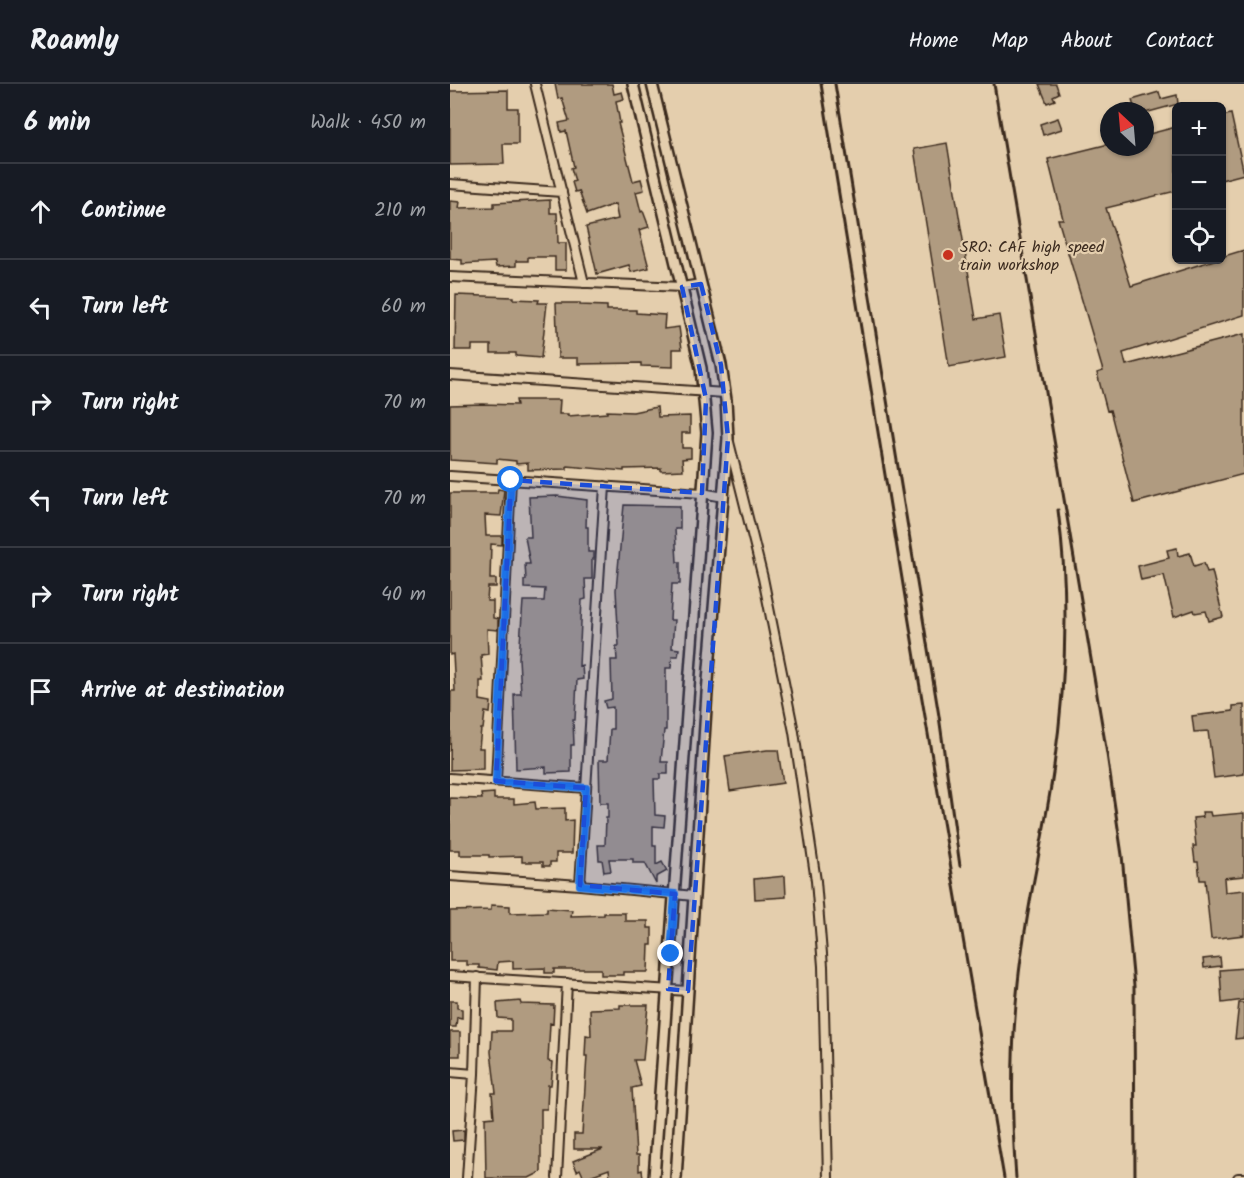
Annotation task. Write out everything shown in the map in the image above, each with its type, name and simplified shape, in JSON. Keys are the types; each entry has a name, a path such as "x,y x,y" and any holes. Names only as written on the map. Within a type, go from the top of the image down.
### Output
{"street":[{"path":"535,84 584,283"},
{"path":"633,84 701,368 707,433 654,1178"},
{"path":"652,84 721,365 728,438 707,693 676,1178"},
{"path":"450,184 562,192"},
{"path":"450,277 682,287 700,284"},
{"path":"450,375 725,393"},
{"path":"728,438 763,578 794,732 816,881 823,966 828,1178"},
{"path":"450,476 702,492 724,497"},
{"path":"496,782 511,480"},
{"path":"580,885 605,486"},
{"path":"450,778 586,788"},
{"path":"450,876 694,896"},
{"path":"450,976 688,991"},
{"path":"467,1178 477,978"},
{"path":"557,1178 567,983"},
{"path":"450,1072 474,1074"},
{"path":"1238,1178 1244,1178"}],"highlighted area":[{"path":"701,284 721,365 728,438 688,991 668,989 675,894 580,885 586,788 496,781 511,480 702,493 706,399 682,287"}],"building":[{"path":"555,84 612,84 614,94 622,92 624,99 616,101 620,123 618,123 633,181 641,179 644,190 636,192 641,212 643,211 649,227 639,230 649,268 631,272 629,265 597,274 586,227 618,219 615,204 587,214 579,191 575,192 572,182 575,181 571,168 574,167 566,131 561,132 559,123 569,121 562,98 558,99"},
{"path":"1039,84 1056,84 1059,93 1053,96 1055,100 1047,103"},
{"path":"508,90 508,108 518,108 518,144 503,144 504,164 450,165 450,91"},
{"path":"1159,92 1161,99 1177,95 1178,102 1172,102 1172,106 1154,111 1154,102 1133,102 1132,100"},
{"path":"1231,114 1244,174 1226,179 1226,156 1226,115"},
{"path":"1058,118 1062,129 1043,135 1040,124"},
{"path":"1172,128 1172,192 1106,208 1131,286 1201,264 1226,264 1226,255 1244,250 1244,315 1123,353 1126,365 1244,334 1244,474 1134,503 1110,410 1107,411 1097,373 1103,371 1058,219 1063,219 1048,159 1100,146 1100,156 1154,156 1154,133"},
{"name":"SRO: CAF high speed train workshop","path":"947,143 976,319 999,315 1006,357 949,367 914,149"},
{"path":"550,200 550,213 557,213 558,243 566,243 566,270 555,270 555,257 528,257 528,261 516,261 516,266 496,267 495,262 462,264 462,260 450,259 450,201 460,202 459,208 494,207 494,203"},
{"path":"456,295 513,297 513,299 539,300 538,303 547,303 541,358 516,356 516,353 491,353 491,345 472,345 472,350 455,350"},
{"path":"556,303 580,303 580,305 607,306 607,310 636,310 636,313 665,315 664,329 679,327 682,349 673,349 673,367 641,366 641,363 578,364 578,358 558,358"},
{"path":"516,400 560,400 559,414 568,414 568,416 607,413 607,411 633,412 657,407 658,417 690,416 690,433 682,433 682,448 691,448 691,458 682,459 683,470 661,471 661,468 624,469 624,471 567,466 567,469 528,470 528,463 516,464 516,461 497,459 497,463 450,460 450,405 517,405"},
{"path":"498,489 504,490 501,516 485,515 486,536 502,536 502,545 491,544 490,579 496,579 496,587 488,587 487,601 493,601 493,618 498,619 498,630 487,629 488,654 481,655 483,681 480,681 480,700 491,702 490,713 485,712 483,729 481,729 479,748 483,748 483,769 450,770 451,691 455,691 453,654 450,655 450,493 497,493"},
{"path":"557,496 587,500 588,552 594,552 594,559 592,559 592,579 585,579 586,599 582,600 579,666 582,665 583,679 577,680 571,772 546,773 546,767 516,769 514,694 521,694 519,658 523,601 544,601 545,589 524,588 525,564 530,564 525,537 531,537 529,497"},
{"path":"624,505 680,506 680,529 675,529 677,562 680,562 680,584 672,584 670,620 674,620 672,648 679,649 678,656 672,656 671,668 666,668 666,730 664,730 661,762 668,762 668,774 660,774 660,779 654,779 655,815 665,816 664,827 653,826 653,846 656,846 656,865 662,862 667,871 656,877 656,884 645,863 633,863 633,859 609,859 611,871 604,872 602,860 599,860 598,845 605,845 608,803 600,803 599,760 608,760 610,729 613,729 613,707 606,708 604,701 612,699 611,660 617,660 616,646 619,646 616,590"},
{"path":"1177,548 1178,556 1190,553 1194,566 1204,563 1207,572 1212,571 1223,617 1209,621 1206,611 1195,613 1194,610 1174,617 1164,575 1141,580 1138,566 1169,558 1167,550"},
{"path":"1244,705 1244,774 1214,778 1208,731 1194,732 1192,716 1233,711 1233,706"},
{"path":"778,750 783,783 730,791 725,756"},
{"path":"494,793 494,799 514,799 514,804 535,802 536,809 565,808 565,821 573,820 572,853 556,853 556,862 550,862 550,866 543,866 543,862 522,862 522,856 460,855 460,850 450,850 450,798 482,799 481,794"},
{"path":"1202,812 1210,812 1211,816 1244,813 1244,876 1224,878 1225,892 1244,890 1244,935 1211,939 1205,880 1200,880 1193,846 1196,846 1193,818 1203,817"},
{"path":"785,876 786,897 755,899 754,879"},
{"path":"491,905 510,906 510,913 547,912 547,908 572,910 571,916 625,913 625,921 648,921 648,928 652,928 652,945 649,945 648,972 601,975 601,969 554,969 554,973 545,973 545,968 513,969 513,961 498,962 497,970 479,968 479,965 467,965 467,961 450,961 450,911 491,910"},
{"path":"1220,957 1221,966 1204,968 1203,959"},
{"path":"1244,968 1244,1000 1222,1003 1220,970"},
{"path":"450,1001 457,1001 457,1008 462,1009 462,1018 457,1017 456,1027 450,1027"},
{"path":"520,1001 521,1004 554,1005 553,1024 550,1023 548,1061 553,1062 551,1085 548,1085 547,1109 541,1109 541,1172 529,1178 486,1178 485,1118 494,1117 492,1093 496,1093 491,1052 492,1031 511,1031 511,1019 498,1018 497,1003"},
{"path":"1239,1003 1244,1003 1244,1038 1235,1039"},
{"path":"620,1005 648,1005 643,1060 634,1060 641,1086 632,1088 636,1155 639,1155 639,1171 642,1170 643,1178 610,1178 609,1169 584,1178 580,1169 577,1171 573,1161 603,1149 574,1149 574,1134 582,1134 587,1056 585,1056 586,1035 591,1036 590,1009 620,1008"},
{"path":"450,1032 460,1032 460,1056 450,1056"},
{"path":"464,1130 464,1140 453,1141 452,1131"}],"railway":[{"path":"821,84 915,658 1004,1178"},
{"path":"835,84 939,716 960,866"},
{"path":"994,84 1122,855 1134,986 1135,1178"},
{"path":"1016,1178 1012,1080 1016,1007 1021,956 1053,773 1061,707 1065,609 1058,510"}],"place":[{"name":"SRO: CAF high speed train workshop","path":"948,255"}],"route":[{"path":"511,480 496,782 586,788 580,885 675,894 671,954"}]}
